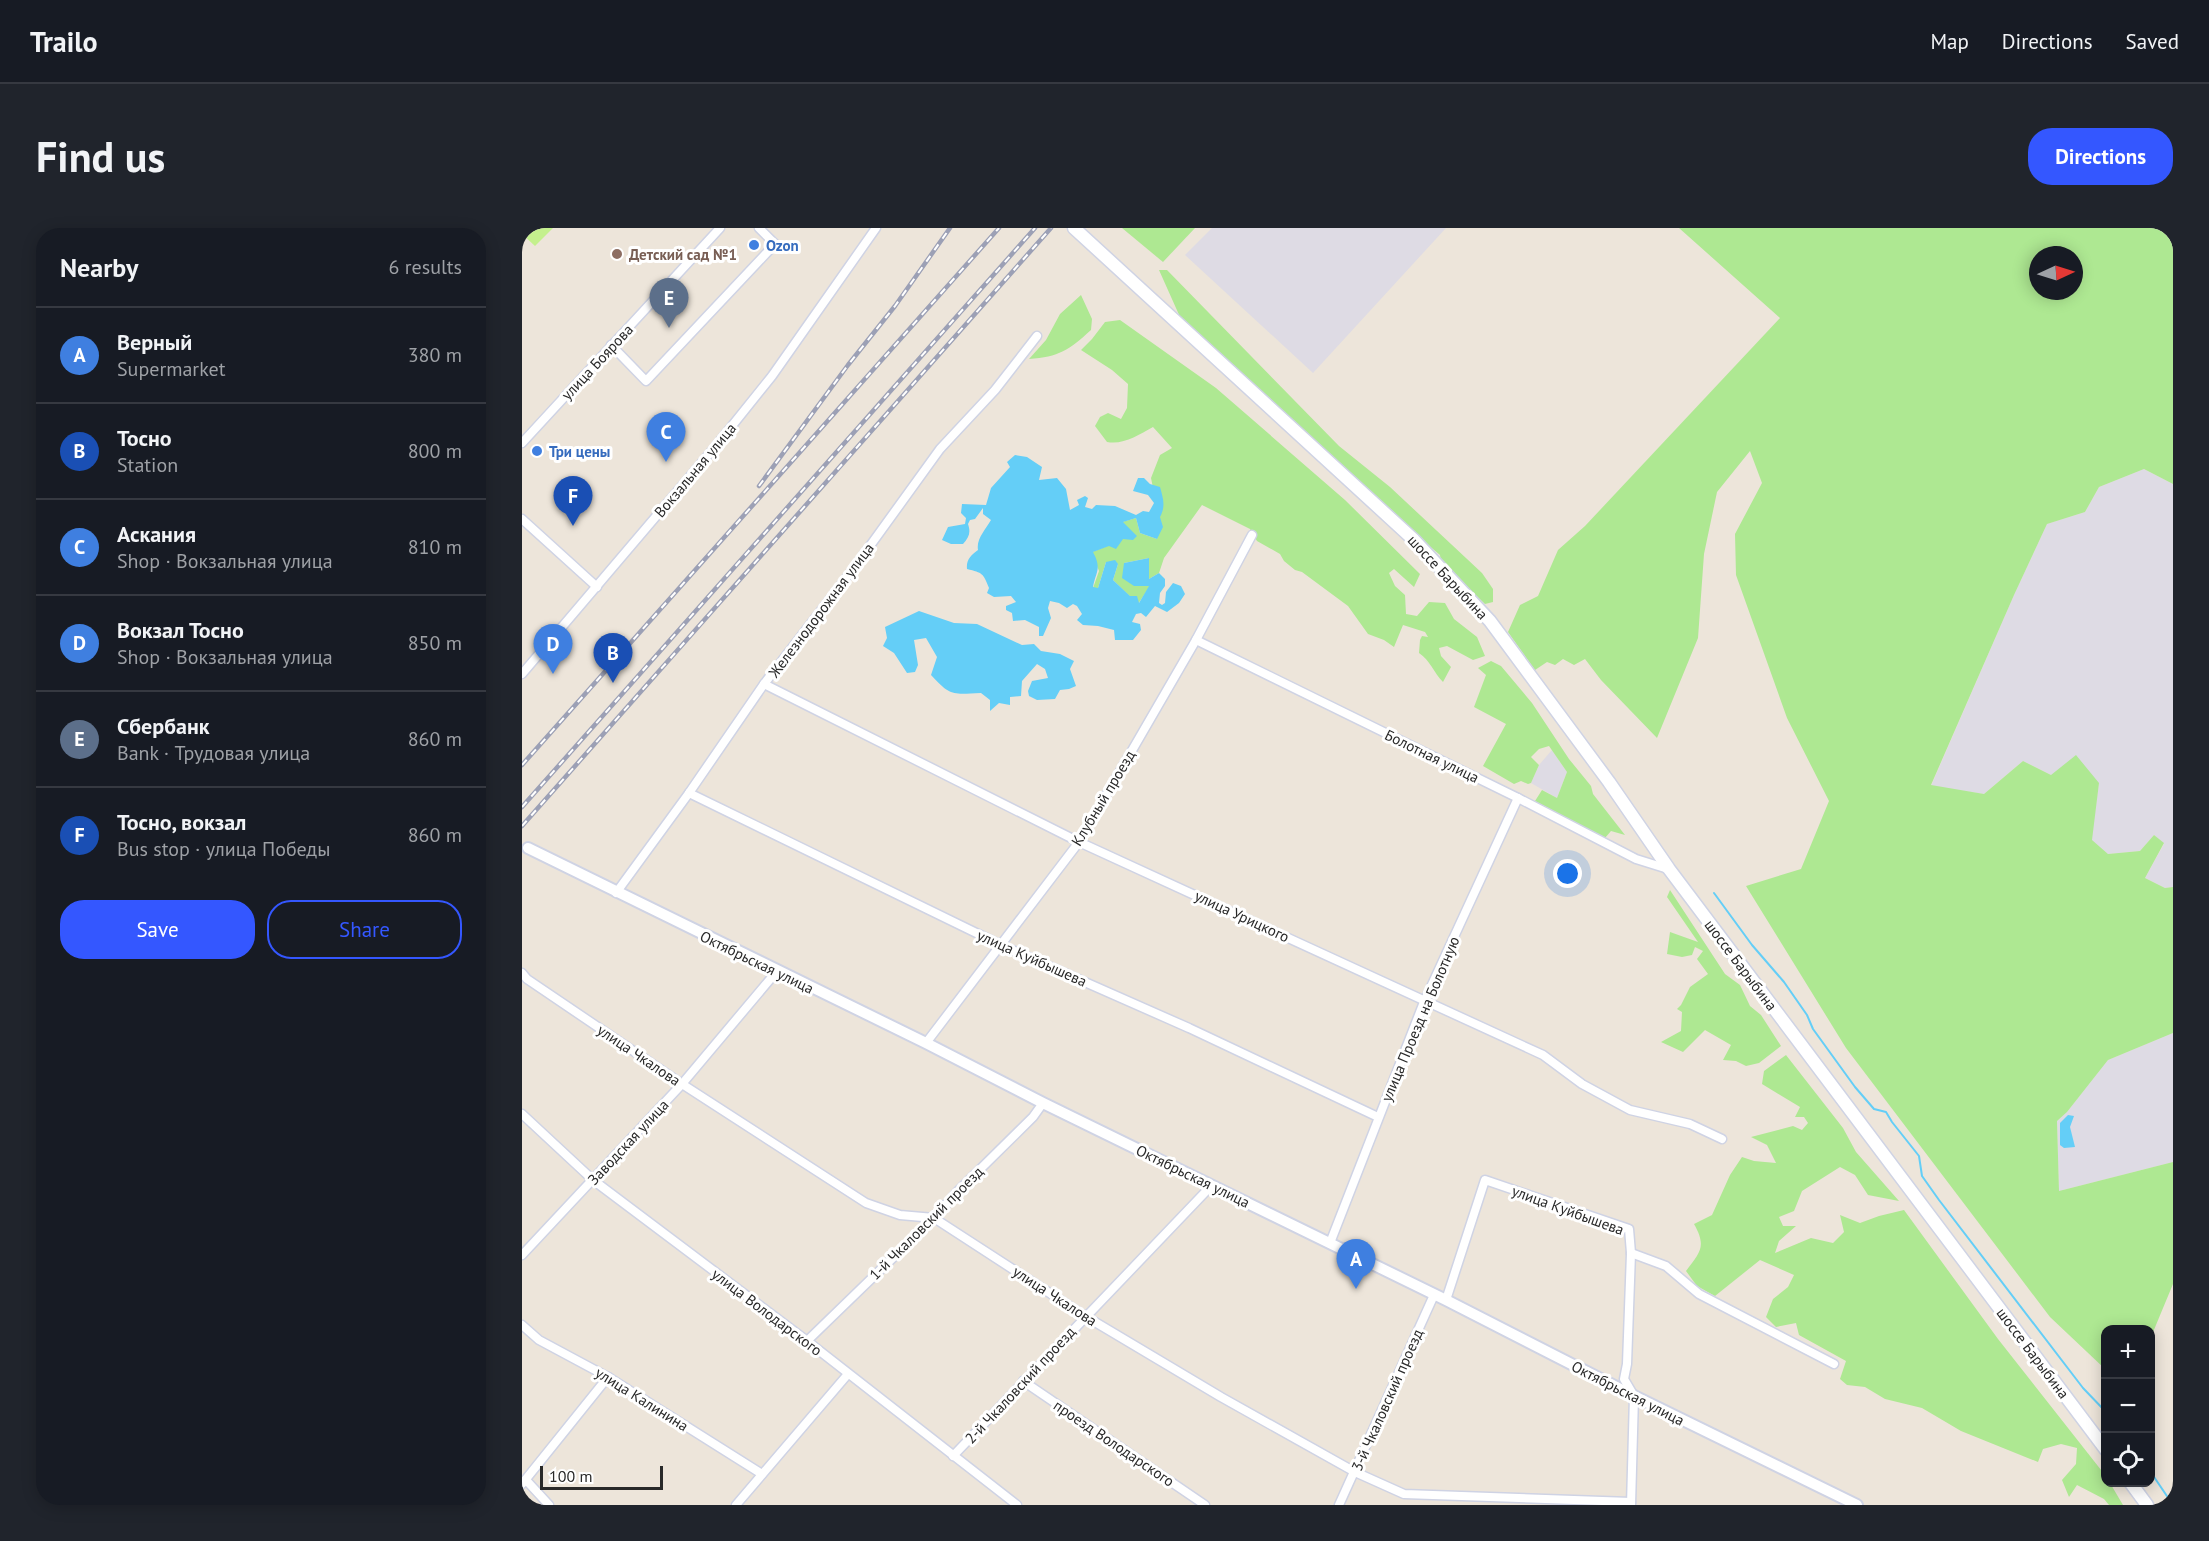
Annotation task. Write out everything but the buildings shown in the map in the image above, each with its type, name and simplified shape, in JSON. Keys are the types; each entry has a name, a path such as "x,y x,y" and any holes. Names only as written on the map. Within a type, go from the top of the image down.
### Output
{"main road":[{"name":"шоссе Барыбина","path":"1074,228 1414,540 1490,621 1609,782 1669,869 2101,1443"},
{"path":"2134,1487 2147,1505"}],"street":[{"name":"улица Боярова","path":"522,443 720,228"},
{"path":"611,345 646,381 775,244 759,228"},
{"name":"Вокзальная улица","path":"522,674 772,376 876,228"},
{"name":"Железнодорожная улица","path":"616,893 764,684 854,568 940,449 995,390 1037,336"},
{"path":"522,519 597,587"},
{"name":"Клубный проезд","path":"926,1043 1079,842 1196,640 1252,535"},
{"name":"Болотная улица","path":"1196,640 1518,798 1636,859 1669,869"},
{"name":"улица Урицкого","path":"764,684 1079,842 1543,1055 1582,1084 1630,1110 1690,1124 1722,1138"},
{"name":"улица Куйбышева","path":"689,793 1001,945 1189,1028 1378,1117"},
{"name":"улица Проезд на Болотную","path":"1330,1243 1424,1002 1518,798"},
{"name":"Октябрьская улица","path":"525,852 616,893 926,1043 1042,1103 1446,1300 1634,1396 1857,1505"},
{"name":"Заводская улица","path":"522,1255 682,1084 777,971"},
{"name":"улица Чкалова","path":"522,973 527,979 682,1084 866,1203 900,1215 934,1218 1085,1316 1221,1397 1355,1472 1404,1494 1631,1504"},
{"name":"1-й Чкаловский проезд","path":"807,1341 934,1218 1033,1117 1042,1103"},
{"name":"улица Володарского","path":"522,1114 593,1180 807,1341 1016,1505"},
{"name":"улица Куйбышева","path":"1446,1300 1485,1180 1629,1229 1631,1253 1627,1364 1624,1379 1634,1396 1631,1504"},
{"name":"2-й Чкаловский проезд","path":"953,1456 1212,1185"},
{"path":"1631,1253 1666,1266 1699,1294 1834,1364"},
{"name":"3-й Чкаловский проезд","path":"1339,1505 1434,1295"},
{"name":"улица Калинина","path":"522,1325 539,1340 608,1377 762,1474"},
{"path":"736,1505 848,1374"},
{"path":"549,1505 524,1482 608,1377"},
{"name":"проезд Володарского","path":"1023,1381 1205,1505"}],"shaded area":[{"path":"1212,228 1446,228 1313,373 1185,255"},
{"path":"2144,469 2173,484 2173,887 2165,888 2145,878 2164,844 2154,835 2140,851 2108,854 2091,840 2099,783 2051,775 2023,761 1984,794 1931,786 2047,524 2085,512 2099,487"},
{"path":"1552,750 1567,772 1557,798 1531,783 1539,765"},
{"path":"2173,1033 2173,1162 2059,1191 2057,1121 2067,1112 2108,1060"}],"green space":[{"path":"522,228 553,228 535,246 522,234"},
{"path":"1122,228 1195,228 1163,262"},
{"path":"1679,228 2173,228 2173,484 2144,469 2099,487 2085,512 2047,524 1931,785 1984,794 2023,761 2051,775 2076,755 2099,783 2092,840 2108,854 2140,851 2154,835 2164,843 2145,878 2165,888 2173,887 2173,1033 2108,1060 2067,1112 2057,1121 2059,1191 2173,1162 2173,1284 2155,1327 2155,1325 2101,1325 2101,1365 2050,1317 1846,1048 1746,886 1801,869 1829,801 1787,718 1736,575 1735,534 1762,483 1750,451 1717,492 1704,554 1698,638 1657,738 1601,680 1585,659 1574,665 1563,659 1555,665 1547,662 1535,670 1508,632 1520,605 1538,596 1558,550 1585,526 1780,318"},
{"path":"1159,270 1167,270 1339,446 1390,487 1482,573 1493,589 1493,602 1485,604 1441,562 1440,555 1361,488 1180,317"},
{"path":"1081,295 1092,319 1091,330 1063,351 1029,359 1046,340 1060,314"},
{"path":"1120,320 1216,388 1345,500 1420,574 1414,587 1394,569 1389,573 1395,586 1405,595 1406,614 1417,616 1429,602 1445,603 1454,619 1477,637 1485,656 1473,660 1447,646 1439,648 1441,656 1451,667 1443,682 1419,653 1422,636 1428,637 1425,632 1403,625 1394,647 1368,634 1348,606 1302,572 1295,570 1284,561 1280,554 1257,541 1250,529 1202,505 1164,558 1159,573 1149,579 1149,558 1124,563 1150,586 1138,604 1113,580 1118,564 1106,562 1098,588 1093,588 1099,571 1092,552 1110,545 1122,522 1136,518 1140,533 1157,539 1159,517 1151,478 1160,455 1172,448 1153,427 1131,439 1113,443 1107,442 1095,426 1100,417 1108,413 1121,419 1127,408 1128,384 1112,370 1081,350 1105,322"},
{"path":"1491,661 1501,666 1532,703 1569,759 1591,786 1593,794 1625,835 1611,831 1605,838 1535,801 1542,790 1557,798 1567,772 1549,746 1539,749 1531,757 1539,765 1531,783 1528,784 1521,781 1514,784 1483,766 1506,724 1474,707 1486,675 1478,668"},
{"path":"1670,890 1725,974 1740,985 1750,1006 1761,1015 1781,1046 1759,1063 1746,1066 1736,1061 1723,1060 1731,1045 1705,1030 1683,1052 1661,1042 1681,1031 1682,1012 1677,1009 1690,987 1708,974 1697,959 1703,951 1695,947 1692,955 1682,957 1667,954 1670,932 1698,942 1667,897"},
{"path":"1786,1055 1843,1128 1856,1152 1899,1201 1868,1195 1855,1175 1840,1167 1802,1191 1794,1211 1779,1217 1783,1226 1796,1226 1779,1241 1775,1253 1811,1238 1833,1243 1844,1232 1840,1215 1860,1223 1904,1210 1998,1339 2101,1470 2101,1487 2112,1487 2123,1505 2109,1505 2104,1499 2077,1485 2069,1497 2062,1480 2076,1464 2077,1448 2061,1444 2043,1449 2038,1462 1961,1431 1922,1408 1885,1399 1865,1387 1847,1385 1840,1379 1846,1361 1799,1335 1796,1323 1776,1327 1766,1317 1773,1299 1788,1287 1794,1275 1760,1260 1715,1296 1697,1286 1686,1271 1698,1254 1701,1244 1694,1224 1712,1215 1730,1175 1742,1157 1754,1161 1776,1163 1767,1145 1751,1137 1793,1126 1802,1130 1808,1123 1804,1117 1795,1117 1800,1107 1762,1084 1764,1071"}],"water":[{"path":"1015,455 1027,457 1042,467 1039,480 1057,478 1066,489 1070,510 1079,505 1077,500 1085,496 1088,498 1085,507 1092,509 1096,505 1115,506 1136,515 1143,511 1149,512 1154,503 1148,495 1133,491 1138,478 1144,478 1150,484 1160,487 1163,509 1160,517 1163,527 1157,539 1140,533 1136,518 1123,522 1137,536 1133,540 1123,539 1116,549 1109,546 1093,552 1098,570 1093,587 1098,588 1106,562 1115,560 1118,564 1113,580 1130,596 1137,596 1139,603 1149,586 1134,586 1122,578 1124,563 1149,558 1149,579 1159,573 1165,579 1159,603 1162,605 1165,603 1166,592 1173,583 1181,586 1185,594 1179,603 1167,612 1155,606 1146,617 1141,613 1136,614 1132,622 1140,624 1141,630 1133,640 1115,640 1114,630 1083,625 1077,620 1082,614 1073,604 1067,608 1050,601 1048,608 1051,618 1043,636 1039,636 1039,627 1025,620 1013,621 1012,613 1006,610 1006,606 1016,602 1011,596 994,597 987,593 989,588 984,576 967,569 968,560 978,550 980,538 991,520 983,514 983,508 975,519 970,520 969,535 963,544 951,544 942,540 948,527 965,524 966,518 961,513 962,504 986,505 991,488 1010,467 1007,462"},
{"path":"919,611 954,623 977,624 1022,645 1034,644 1041,651 1060,654 1074,661 1070,669 1076,686 1060,690 1055,699 1037,700 1029,696 1028,691 1032,681 1048,678 1045,669 1037,664 1022,681 1021,696 1010,697 1010,705 999,703 990,711 990,700 981,693 953,693 931,675 937,657 926,638 914,640 918,665 915,672 907,673 894,653 883,646 887,638 885,627"},
{"path":"2068,1115 2074,1116 2070,1127 2075,1147 2064,1148 2060,1145 2060,1123"}],"waterway":[{"path":"1714,893 1752,945 1784,982 1807,1015 1813,1029 1855,1087 1874,1109 1886,1112 1919,1156 1922,1176 1939,1200 2083,1388 2101,1407"},
{"path":"2155,1478 2173,1505"}],"railway":[{"path":"759,486 848,365 895,306 950,228"},
{"path":"522,765 999,228"},
{"path":"522,807 1035,228"},
{"path":"522,826 1051,228"}],"place":[{"name":"Ozon","path":"754,245"},
{"name":"Детский сад №1","path":"617,254"},
{"name":"Сбербанк","path":"669,328"},
{"name":"Три цены","path":"537,451"},
{"name":"Аскания","path":"666,462"},
{"name":"Тосно, вокзал","path":"573,526"},
{"name":"Вокзал Тосно","path":"553,674"},
{"name":"Тосно","path":"613,683"},
{"name":"Верный","path":"1356,1289"}]}
